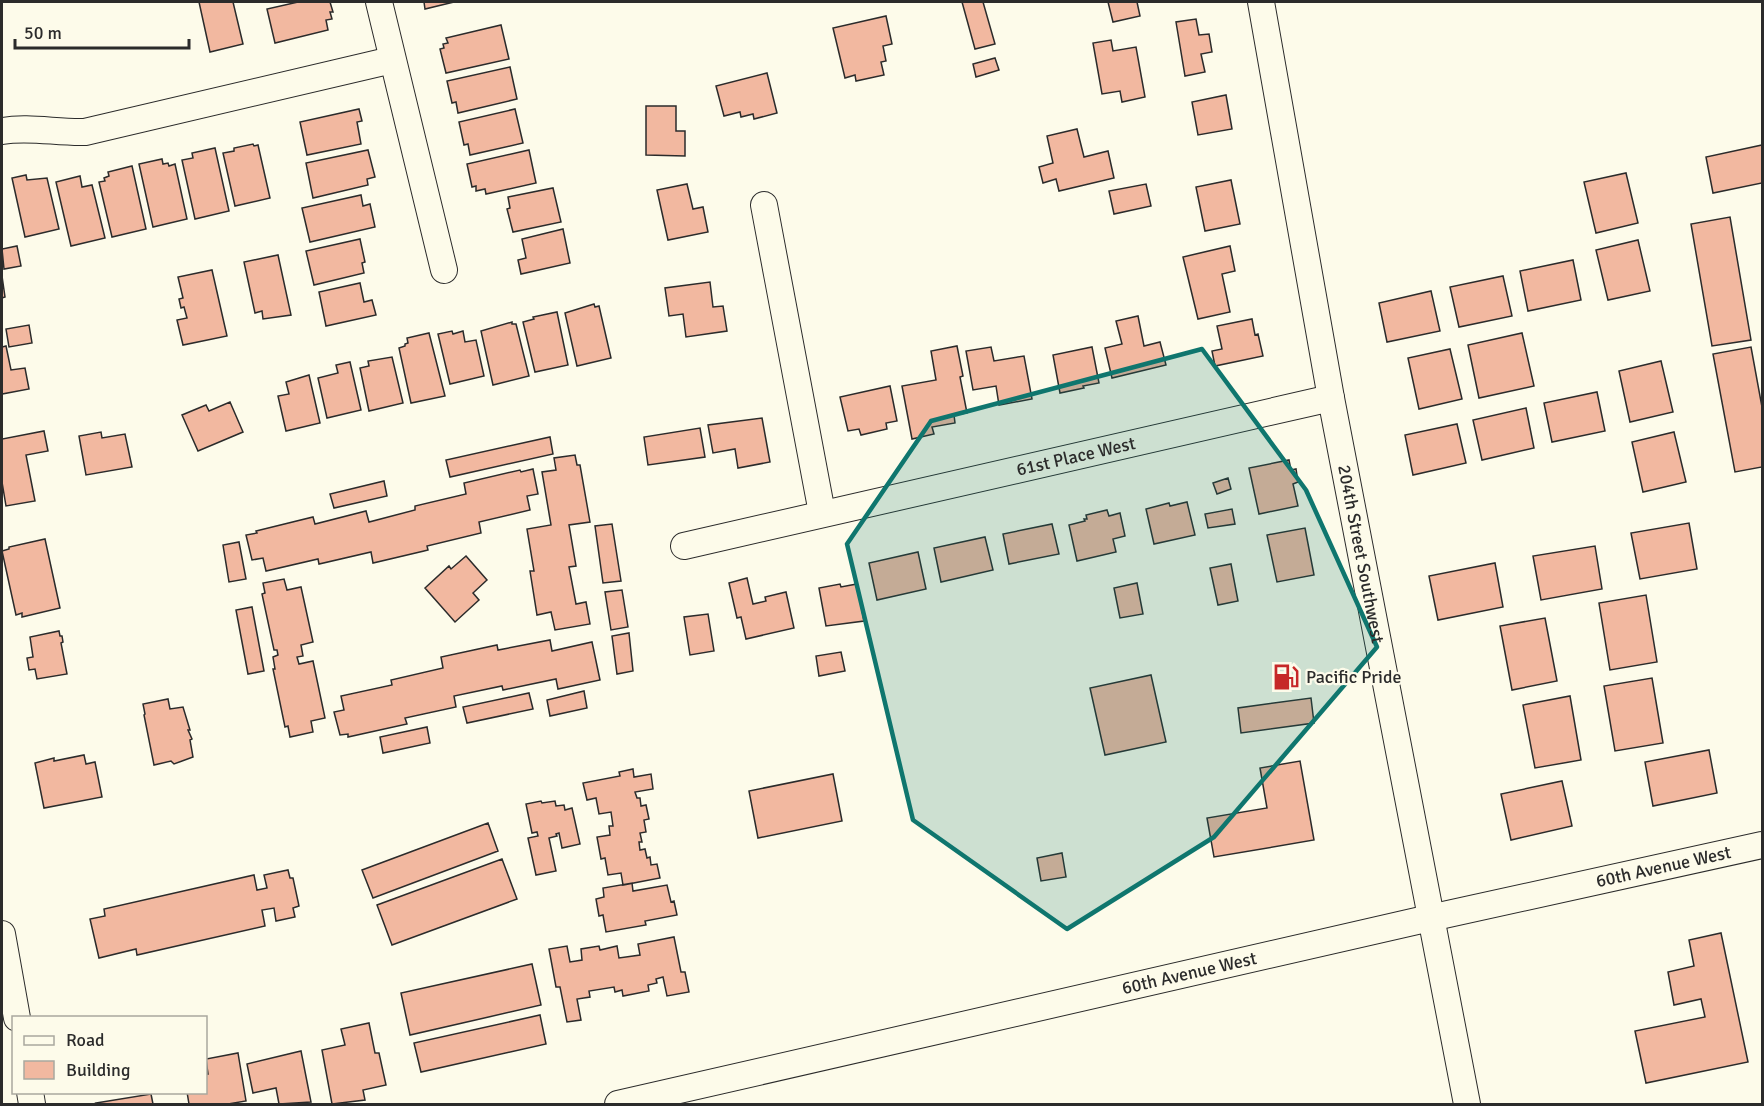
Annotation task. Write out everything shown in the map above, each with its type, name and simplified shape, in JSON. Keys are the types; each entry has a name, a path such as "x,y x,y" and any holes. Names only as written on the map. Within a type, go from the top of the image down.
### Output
{"street":[{"path":"379,2 444,270"},
{"name":"204th Street Southwest","path":"1262,2 1331,398 1467,1104"},
{"path":"2,131 21,129 67,133 85,132 165,111 392,60"},
{"path":"764,206 822,513"},
{"name":"61st Place West","path":"684,546 1331,398"},
{"name":"60th Avenue West","path":"618,1104 1430,918 1762,845"},
{"path":"2,934 17,1016"}],"highlighted area":[{"path":"1202,349 1306,490 1377,647 1214,837 1067,929 913,820 847,544 931,421"}],"building":[{"path":"199,2 233,2 243,44 210,52"},
{"path":"298,2 330,2 333,12 330,12 332,19 326,20 328,30 275,43 267,9"},
{"path":"424,2 454,2 425,9"},
{"path":"962,2 983,2 995,44 975,49"},
{"path":"1108,2 1137,2 1140,16 1113,22"},
{"path":"886,16 892,44 883,46 886,61 881,62 884,75 856,81 855,75 845,78 833,28"},
{"path":"1196,19 1199,35 1209,34 1212,52 1201,54 1205,72 1185,76 1176,22"},
{"path":"501,25 509,59 446,73 440,49 444,48 443,44 448,43 446,38"},
{"path":"1111,40 1113,51 1136,47 1145,97 1122,102 1120,91 1102,94 1093,43"},
{"path":"995,58 999,70 976,77 973,64"},
{"path":"510,67 517,99 458,113 456,102 452,103 447,81"},
{"path":"767,73 777,113 754,119 753,114 741,117 740,112 724,116 716,86"},
{"path":"1226,95 1232,129 1198,135 1192,102"},
{"path":"646,106 676,106 676,131 685,131 685,156 646,155"},
{"path":"359,109 362,121 357,122 361,144 307,155 300,122"},
{"path":"515,109 523,143 470,155 468,144 464,145 459,122"},
{"path":"1077,129 1084,157 1108,151 1114,178 1059,191 1056,179 1043,183 1039,167 1053,163 1047,136"},
{"path":"253,144 258,145 270,198 235,206 223,153"},
{"path":"1762,145 1762,183 1713,193 1706,157"},
{"path":"215,148 229,211 195,219 182,160 193,158 192,153"},
{"path":"368,150 375,177 367,179 368,185 313,198 306,163"},
{"path":"529,150 536,183 486,194 485,189 476,191 476,186 472,187 467,164"},
{"path":"162,159 163,164 168,163 169,166 175,164 187,219 153,227 139,164"},
{"path":"132,166 146,229 112,237 99,182 105,181 104,178 109,176 108,172"},
{"path":"1626,173 1638,223 1596,233 1584,182"},
{"path":"26,175 27,180 47,178 59,229 25,237 12,178"},
{"path":"80,176 82,187 92,185 105,238 71,246 56,182"},
{"path":"1231,180 1240,224 1205,231 1196,187"},
{"path":"687,184 693,209 703,207 708,232 668,240 657,190"},
{"path":"1146,184 1151,206 1114,214 1109,191"},
{"path":"553,188 561,222 513,232 507,209 510,208 508,197"},
{"path":"361,195 363,206 370,204 375,227 310,242 302,208"},
{"path":"1730,217 1751,340 1712,346 1691,224"},
{"path":"563,229 570,263 521,274 518,260 526,258 522,239"},
{"path":"360,239 365,262 362,263 364,273 314,285 306,251"},
{"path":"1638,240 1650,291 1608,300 1596,250"},
{"path":"17,246 21,266 4,269 2,249"},
{"path":"1230,246 1235,271 1222,274 1230,312 1198,319 1183,257"},
{"path":"278,255 291,315 263,319 262,311 255,313 244,262"},
{"path":"1573,260 1581,300 1528,311 1520,271"},
{"path":"212,270 227,336 183,345 177,320 187,318 179,299 183,298 178,277"},
{"path":"2,276 5,297 2,298"},
{"path":"1503,276 1512,316 1459,327 1450,287"},
{"path":"710,282 713,307 723,306 727,331 686,337 683,314 669,316 665,288"},
{"path":"360,283 364,302 372,300 376,315 326,326 319,292"},
{"path":"1431,291 1440,331 1387,342 1379,303"},
{"path":"594,304 595,307 599,306 611,358 577,366 565,313"},
{"path":"557,312 568,365 535,372 523,322 534,319 533,317"},
{"path":"1138,316 1144,346 1160,342 1166,365 1112,378 1105,348 1122,344 1116,321"},
{"path":"1252,319 1263,356 1215,366 1212,351 1222,349 1217,326"},
{"path":"512,322 516,324 529,376 493,385 481,331"},
{"path":"29,325 32,343 9,347 6,329"},
{"path":"452,331 453,334 463,331 465,342 476,340 484,376 450,384 438,334"},
{"path":"429,333 445,396 411,403 399,348 408,343 407,338"},
{"path":"1522,333 1534,386 1479,398 1468,345"},
{"path":"6,346 11,370 25,368 29,389 2,394 2,347"},
{"path":"957,346 967,413 954,415 955,423 932,427 934,434 912,439 902,386 936,380 931,351"},
{"path":"991,347 994,361 1024,356 1032,399 999,405 996,386 973,390 966,351"},
{"path":"1092,347 1099,383 1060,393 1053,355"},
{"path":"1751,347 1762,407 1762,467 1735,472 1713,354"},
{"path":"1450,349 1462,399 1419,409 1408,358"},
{"path":"392,357 403,403 369,411 360,368 369,366 368,361"},
{"path":"1661,361 1673,412 1630,422 1619,371"},
{"path":"350,362 361,410 327,418 318,378 338,373 336,365"},
{"path":"309,375 320,423 286,431 278,396 289,394 286,382"},
{"path":"890,386 897,421 886,423 887,429 861,435 859,429 848,431 840,397"},
{"path":"1597,392 1605,431 1552,442 1544,403"},
{"path":"230,402 243,432 198,451 182,415 206,405 209,411"},
{"path":"1526,408 1534,448 1482,460 1473,420"},
{"path":"762,418 770,462 738,468 735,449 713,453 708,425"},
{"path":"1457,424 1466,463 1413,475 1405,435"},
{"path":"700,428 705,457 648,465 644,437"},
{"path":"44,431 48,451 26,455 35,501 6,506 2,482 2,439"},
{"path":"101,432 102,438 125,434 132,467 86,475 79,436"},
{"path":"1674,432 1686,482 1643,492 1632,442"},
{"path":"550,437 553,454 450,477 446,460"},
{"path":"575,455 577,465 580,465 590,522 569,525 576,566 569,567 576,604 586,602 590,624 555,630 551,612 537,615 530,571 534,571 527,529 551,525 542,472 556,470 554,458"},
{"path":"1289,460 1291,470 1296,469 1298,482 1293,484 1298,506 1259,514 1249,468"},
{"path":"533,469 538,494 527,496 530,510 479,522 481,533 427,546 428,550 373,563 371,552 319,564 318,559 266,571 263,558 252,560 246,535 257,533 256,531 313,517 315,524 366,511 369,522 415,510 415,506 466,494 464,483"},
{"path":"1228,478 1231,489 1217,494 1213,483"},
{"path":"384,481 387,496 334,508 330,494"},
{"path":"1187,502 1195,535 1154,544 1146,509 1169,503 1170,506"},
{"path":"1232,509 1235,524 1208,528 1205,514"},
{"path":"1107,510 1109,516 1120,513 1125,536 1113,539 1116,552 1077,561 1069,525 1085,521 1086,515"},
{"path":"1689,523 1697,569 1640,579 1631,533"},
{"path":"612,524 621,581 603,583 595,526"},
{"path":"1052,524 1059,554 1009,564 1003,534"},
{"path":"1305,528 1314,575 1277,582 1267,535"},
{"path":"985,537 993,570 941,582 934,548"},
{"path":"45,539 60,608 22,617 22,613 16,615 2,551 9,547"},
{"path":"239,542 246,579 229,582 223,545"},
{"path":"1595,546 1602,589 1541,600 1533,556"},
{"path":"918,552 926,589 877,600 869,563"},
{"path":"466,556 487,580 473,593 479,600 455,622 425,588 449,566 451,569"},
{"path":"1495,563 1503,607 1438,620 1429,576"},
{"path":"1231,564 1238,601 1218,605 1210,568"},
{"path":"747,578 753,604 766,601 765,597 786,592 794,628 746,639 741,617 737,618 729,583"},
{"path":"284,579 287,590 301,587 313,642 301,645 303,656 297,657 299,664 313,661 325,718 311,721 313,732 290,737 288,726 285,727 273,669 275,669 273,657 278,655 277,650 274,650 262,594 265,593 263,583"},
{"path":"1137,583 1143,614 1120,618 1114,588"},
{"path":"840,584 841,587 857,584 864,621 826,626 819,588"},
{"path":"622,590 628,627 611,630 605,592"},
{"path":"1646,595 1657,662 1610,670 1599,603"},
{"path":"252,607 264,671 248,674 236,610"},
{"path":"708,614 714,651 690,655 684,617"},
{"path":"1545,618 1557,681 1512,690 1500,626"},
{"path":"59,631 62,636 63,642 61,643 67,674 37,679 35,669 29,670 27,658 33,657 30,637"},
{"path":"629,633 633,671 617,674 612,636"},
{"path":"550,640 552,651 592,642 600,680 558,689 556,679 503,690 502,686 454,696 456,707 405,718 407,724 348,737 348,734 340,735 334,712 344,710 341,696 392,685 391,680 443,668 441,657 497,645 498,650"},
{"path":"841,652 845,671 819,676 816,656"},
{"path":"1151,675 1166,742 1105,755 1090,688"},
{"path":"1652,678 1663,743 1615,751 1604,686"},
{"path":"584,691 587,708 550,716 547,700"},
{"path":"529,693 533,709 467,723 463,707"},
{"path":"1570,696 1581,760 1535,768 1523,705"},
{"path":"1311,698 1314,723 1241,733 1238,708"},
{"path":"168,699 170,709 183,707 192,739 190,740 193,757 174,764 171,761 154,765 143,704"},
{"path":"427,727 430,743 383,753 380,737"},
{"path":"1709,750 1717,793 1653,806 1645,762"},
{"path":"84,755 86,764 95,762 102,797 44,808 35,763 54,758 54,761"},
{"path":"1300,761 1314,840 1214,857 1207,818 1267,808 1260,768"},
{"path":"633,769 634,777 651,774 653,789 635,792 637,798 640,798 641,806 646,805 649,819 644,820 646,832 640,833 642,842 639,842 640,850 645,849 647,858 650,857 651,865 657,864 660,878 623,885 621,873 608,875 605,858 601,859 597,837 610,835 609,826 613,826 611,812 599,814 596,798 587,800 583,783 620,776 619,772"},
{"path":"833,774 842,821 758,838 749,791"},
{"path":"1562,781 1572,826 1511,840 1501,794"},
{"path":"541,801 542,803 555,801 556,806 564,805 565,810 572,808 580,844 562,848 559,833 549,838 556,871 536,875 528,838 538,836 537,832 532,833 526,804"},
{"path":"488,823 498,851 373,898 362,870"},
{"path":"1062,853 1066,877 1041,881 1037,858"},
{"path":"502,859 517,899 392,945 377,905"},
{"path":"288,870 290,878 293,878 299,906 293,908 295,917 276,921 274,908 262,910 265,926 137,955 136,949 99,958 90,919 105,916 104,909 254,875 257,890 267,888 264,875"},
{"path":"632,883 633,891 667,885 677,915 645,921 646,925 606,932 603,915 599,916 596,899 604,897 603,888"},
{"path":"1721,933 1748,1062 1646,1083 1635,1031 1705,1017 1701,999 1674,1005 1668,972 1694,966 1689,940"},
{"path":"674,937 681,972 685,972 689,992 667,996 663,977 656,979 657,983 648,985 649,991 623,996 622,990 615,992 614,987 589,991 590,997 577,999 581,1020 567,1022 560,987 556,987 549,949 567,946 570,962 582,960 581,949 599,946 600,950 617,946 619,958 640,955 638,944"},
{"path":"532,964 541,1005 410,1035 401,993"},
{"path":"540,1015 546,1044 421,1072 414,1043"},
{"path":"369,1023 375,1053 379,1053 386,1085 363,1090 365,1100 332,1104 322,1050 345,1045 341,1029"},
{"path":"301,1051 311,1102 279,1104 276,1088 253,1093 247,1064"},
{"path":"238,1053 246,1101 228,1104 189,1104 187,1094 207,1094 207,1059"},
{"path":"151,1094 153,1104 96,1103"}],"place":[{"name":"Pacific Pride","path":"1286,677"}]}
